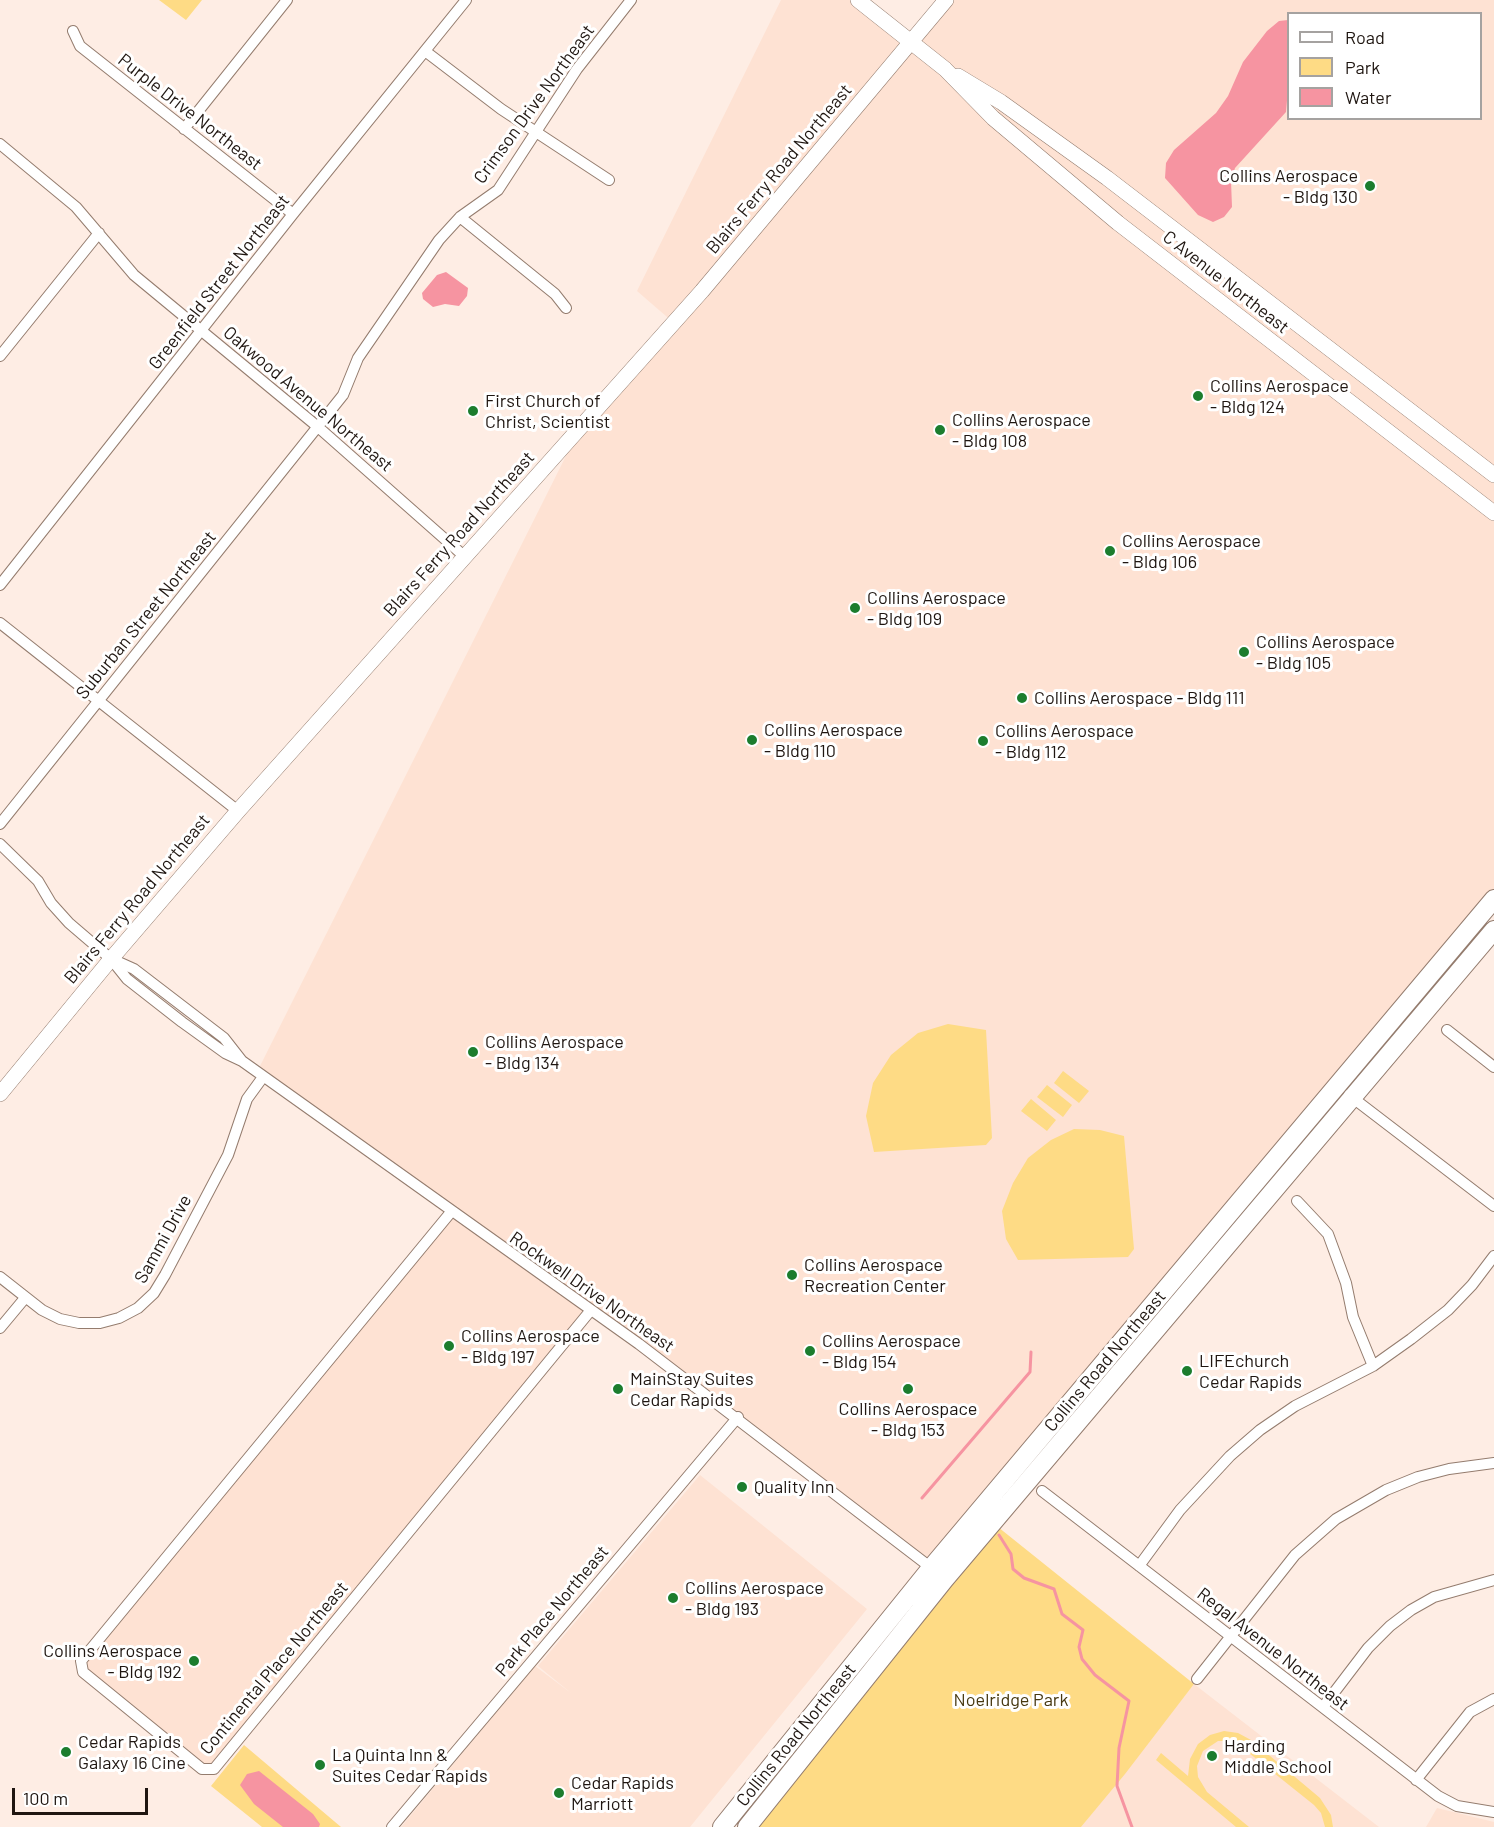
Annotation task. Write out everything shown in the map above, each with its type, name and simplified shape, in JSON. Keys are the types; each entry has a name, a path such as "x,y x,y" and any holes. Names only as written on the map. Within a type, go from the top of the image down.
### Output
{"highway":[{"name":"Collins Road Northeast","path":"747,1827 945,1579 1344,1091 1494,899"},
{"name":"Collins Road Northeast","path":"722,1827 931,1568 1344,1091 1494,930"}],"main road":[{"name":"C Avenue Northeast","path":"858,0 945,69 993,118 1118,223 1494,513"},
{"name":"Blairs Ferry Road Northeast","path":"0,1094 111,959 238,811 702,291 946,0"},
{"name":"C Avenue Northeast","path":"945,69 1001,102 1107,178 1494,475"}],"street":[{"path":"184,129 287,0"},
{"name":"Greenfield Street Northeast","path":"0,585 292,214 466,0"},
{"name":"Crimson Drive Northeast","path":"318,427 347,390 357,358 440,240 460,217 498,190 577,69 631,0"},
{"name":"Purple Drive Northeast","path":"74,31 80,46 292,214"},
{"path":"425,51 501,109 609,180"},
{"name":"Oakwood Avenue Northeast","path":"0,144 76,207 134,275 318,427 464,556"},
{"path":"460,217 555,294 566,308"},
{"path":"0,356 99,233"},
{"name":"Suburban Street Northeast","path":"0,824 318,427"},
{"path":"0,623 238,811"},
{"name":"Rockwell Drive Northeast","path":"0,844 33,875 69,923 111,959 134,969 224,1038 242,1061 738,1417 945,1579"},
{"path":"1447,1030 1494,1066"},
{"name":"Sammi Drive","path":"0,1277 25,1298 60,1319 80,1323 100,1323 138,1308 154,1293 228,1155 247,1099 263,1077"},
{"path":"1344,1091 1494,1206"},
{"path":"1297,1201 1328,1234 1346,1283 1353,1317 1373,1365"},
{"name":"Continental Place Northeast","path":"451,1212 81,1661 83,1672 202,1769 214,1769 591,1310"},
{"path":"1139,1566 1203,1482 1237,1449 1295,1406 1373,1365 1448,1310 1472,1285 1494,1256"},
{"path":"0,1328 25,1298"},
{"name":"Park Place Northeast","path":"392,1827 738,1417"},
{"path":"1197,1679 1295,1555 1336,1519 1386,1490 1418,1477 1449,1469 1494,1463"},
{"name":"Regal Avenue Northeast","path":"1042,1491 1416,1780 1457,1806 1494,1812"},
{"path":"1323,1707 1368,1648 1404,1615 1434,1597 1494,1580"},
{"path":"1416,1780 1470,1712 1494,1700"}],"shaded area":[{"path":"781,0 858,0 911,42 946,0 1494,0 1494,899 931,1568 591,1311 214,1769 202,1769 83,1672 81,1661 451,1212 257,1072 578,432 674,323 637,291"},
{"path":"700,1475 867,1609 690,1827 401,1827 535,1666 571,1693 538,1666"},
{"name":"Harding Middle School","path":"1194,1684 1379,1827 1081,1827"},
{"path":"1437,1808 1494,1822 1494,1827 1426,1827"}],"green space":[{"path":"159,0 202,0 186,20"},
{"path":"948,1024 986,1030 992,1138 986,1145 874,1152 866,1116 873,1083 891,1055 918,1033"},
{"path":"1063,1071 1089,1091 1079,1103 1054,1083"},
{"path":"1047,1085 1072,1105 1063,1117 1037,1097"},
{"path":"1031,1099 1056,1120 1047,1131 1021,1111"},
{"path":"1074,1129 1100,1130 1124,1136 1134,1249 1128,1257 1018,1260 1006,1239 1002,1211 1013,1183 1028,1158 1051,1140"},
{"name":"Noelridge Park","path":"993,1523 1194,1684 1125,1774 1081,1827 747,1827"},
{"path":"1224,1731 1238,1733 1251,1740 1320,1798 1331,1815 1333,1827 1325,1827 1321,1813 1314,1805 1234,1741 1218,1741 1203,1751 1197,1766 1198,1777 1207,1792 1249,1827 1236,1827 1156,1760 1161,1753 1188,1776 1190,1759 1198,1744 1210,1735"},
{"path":"244,1745 341,1827 262,1827 211,1786"}],"water":[{"path":"1287,20 1286,112 1235,168 1231,181 1232,207 1224,217 1213,222 1198,215 1165,178 1166,163 1174,150 1216,113 1228,96 1243,62 1267,31 1279,21"},
{"path":"446,272 468,288 467,296 459,306 445,304 433,307 423,299 422,293 437,275"},
{"path":"259,1771 313,1814 320,1824 319,1827 283,1827 254,1804 240,1785 247,1774"}],"waterway":[{"path":"922,1498 1030,1372 1031,1352"},
{"path":"999,1535 1011,1554 1013,1569 1024,1578 1054,1589 1062,1614 1083,1630 1079,1647 1082,1659 1095,1675 1129,1701 1119,1748 1117,1786 1132,1827"}],"place":[{"name":"Collins Aerospace - Bldg 130","path":"1370,186"},
{"name":"Collins Aerospace - Bldg 124","path":"1198,396"},
{"name":"First Church of Christ, Scientist","path":"473,411"},
{"name":"Collins Aerospace - Bldg 108","path":"940,430"},
{"name":"Collins Aerospace - Bldg 106","path":"1110,551"},
{"name":"Collins Aerospace - Bldg 109","path":"855,608"},
{"name":"Collins Aerospace - Bldg 105","path":"1244,652"},
{"name":"Collins Aerospace - Bldg 111","path":"1022,698"},
{"name":"Collins Aerospace - Bldg 110","path":"752,740"},
{"name":"Collins Aerospace - Bldg 112","path":"983,741"},
{"name":"Collins Aerospace - Bldg 134","path":"473,1052"},
{"name":"Collins Aerospace Recreation Center","path":"792,1275"},
{"name":"Collins Aerospace - Bldg 197","path":"449,1346"},
{"name":"Collins Aerospace - Bldg 154","path":"810,1351"},
{"name":"LIFEchurch Cedar Rapids","path":"1187,1371"},
{"name":"MainStay Suites Cedar Rapids","path":"618,1389"},
{"name":"Collins Aerospace - Bldg 153","path":"908,1389"},
{"name":"Quality Inn","path":"742,1487"},
{"name":"Collins Aerospace - Bldg 193","path":"673,1598"},
{"name":"Collins Aerospace - Bldg 192","path":"194,1661"},
{"name":"Cedar Rapids Galaxy 16 Cine","path":"66,1752"},
{"name":"Harding Middle School","path":"1212,1756"},
{"name":"La Quinta Inn & Suites Cedar Rapids","path":"320,1765"},
{"name":"Cedar Rapids Marriott","path":"559,1793"}]}
